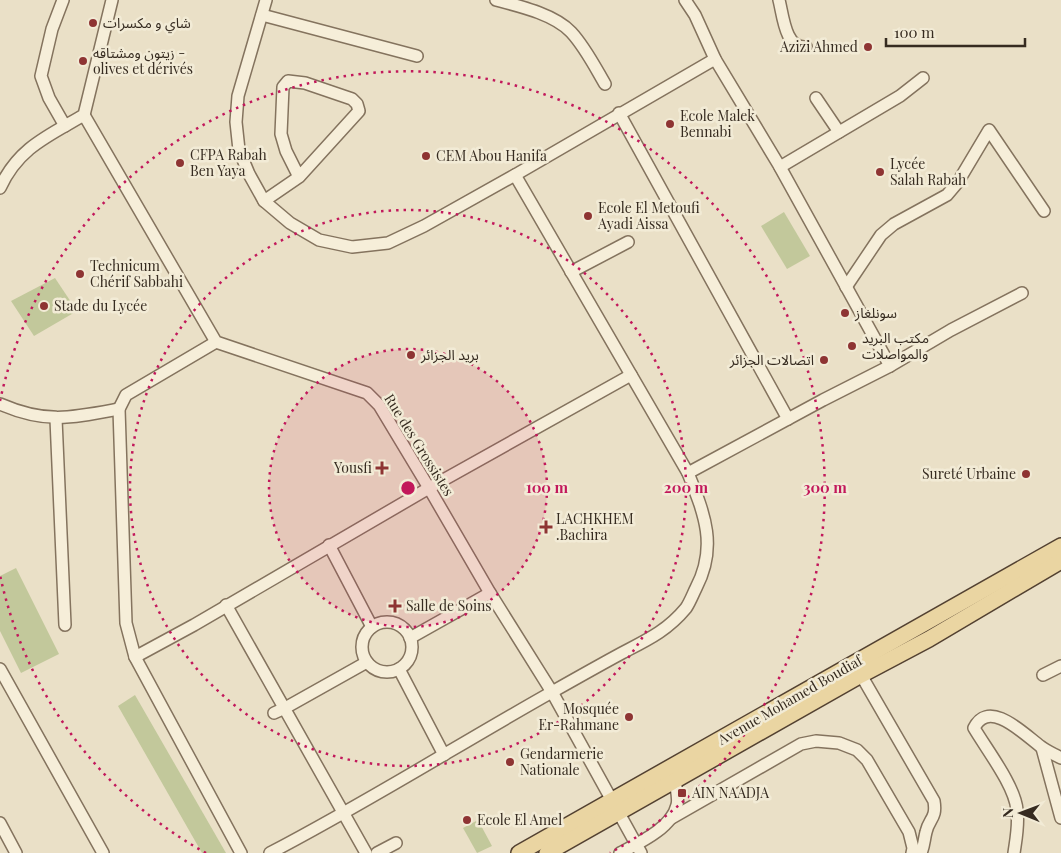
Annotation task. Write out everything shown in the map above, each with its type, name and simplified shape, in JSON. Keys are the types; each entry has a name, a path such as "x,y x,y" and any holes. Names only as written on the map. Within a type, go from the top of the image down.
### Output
{"main road":[{"name":"Avenue Mohamed Boudiaf","path":"547,853 616,807 1061,546"},
{"name":"Avenue Mohamed Boudiaf","path":"518,853 674,781 861,674 929,638 1061,561"}],"street":[{"path":"63,0 52,29 41,76 49,98 65,126"},
{"path":"112,0 84,115 216,342 126,395 119,408 126,623 135,657 241,853"},
{"path":"266,0 238,96 236,122 239,150 249,174 264,201 290,223 319,240 352,247 388,243 424,226 715,59"},
{"path":"496,0 525,8 561,24 570,31 580,44 605,84"},
{"path":"685,0 695,15 715,59 780,167 890,366"},
{"path":"779,0 787,31 793,42 800,47 806,47"},
{"path":"262,15 417,56"},
{"path":"780,167 900,96 922,78"},
{"path":"264,201 299,177 359,111 357,104 352,99 305,83 288,81 283,86 281,134 286,151 299,177"},
{"path":"816,98 839,132"},
{"path":"619,113 788,419"},
{"path":"0,188 13,165 35,143 84,115"},
{"path":"846,287 881,235 894,224 947,195 958,182 989,130 1044,211"},
{"path":"270,853 344,813 552,692 651,639 686,607 699,584 707,561 708,534 703,509 688,473 515,175"},
{"path":"572,272 628,242"},
{"path":"688,473 890,366 951,330 1022,293"},
{"name":"Rue des Grossistes","path":"216,342 367,393 379,405 490,593 552,692 639,849"},
{"path":"135,657 429,488 631,376"},
{"path":"0,404 35,416 56,419 79,417 119,408"},
{"path":"56,419 65,626"},
{"path":"329,545 372,627"},
{"path":"410,638 490,593"},
{"path":"226,605 366,853"},
{"path":"389,622 398,625 405,630 410,638 412,645 409,658 399,669 385,672 372,667 362,653 362,643 365,634 372,627 380,623 389,622"},
{"path":"274,713 367,662"},
{"path":"1043,675 1061,666"},
{"path":"0,669 103,853"},
{"path":"399,669 444,754"},
{"path":"861,674 934,801 936,813 926,832 921,853"},
{"path":"1014,853 1018,830 1017,809 1012,790 974,728 982,718 997,716 1010,723 1042,748 1061,758"},
{"path":"670,818 801,744 816,741 839,743 857,750 867,760 909,832 912,853"},
{"path":"1042,748 1061,818"},
{"path":"620,853 639,849 670,818 678,802 674,781"},
{"path":"0,824 16,853"},
{"path":"377,853 396,843"}],"green space":[{"path":"784,212 810,256 787,269 761,226"},
{"name":"Stade du Lycée","path":"55,278 77,311 34,336 11,301"},
{"path":"16,568 59,654 21,673 0,631 0,576"},
{"path":"135,695 226,853 202,853 118,706"},
{"path":"478,820 492,846 477,853 463,828"}],"place":[{"name":"شاي و مكسرات","path":"93,23"},
{"name":"Azizi Ahmed","path":"868,47"},
{"name":"زيتون ومشتاقه - olives et dérivés","path":"83,61"},
{"name":"Ecole Malek Bennabi","path":"670,124"},
{"name":"CEM Abou Hanifa","path":"426,156"},
{"name":"CFPA Rabah Ben Yaya","path":"180,163"},
{"name":"Lycée Salah Rabah","path":"880,172"},
{"name":"Ecole El Metoufi Ayadi Aissa","path":"588,216"},
{"name":"Technicum Chérif Sabbahi","path":"80,274"},
{"name":"Stade du Lycée","path":"44,306"},
{"name":"سونلغاز","path":"845,313"},
{"name":"مكتب البريد والمواصلات","path":"852,346"},
{"name":"بريد الجزائر","path":"411,355"},
{"name":"اتصالات الجزائر","path":"824,360"},
{"name":"Yousfi","path":"382,468"},
{"name":"Sureté Urbaine","path":"1026,474"},
{"name":"LACHKHEM .Bachira","path":"546,527"},
{"name":"Salle de Soins","path":"395,606"},
{"name":"Mosquée Er-Rahmane","path":"629,717"},
{"name":"Gendarmerie Nationale","path":"510,762"},
{"name":"AIN NAADJA","path":"682,793"},
{"name":"Ecole El Amel","path":"467,820"}]}
